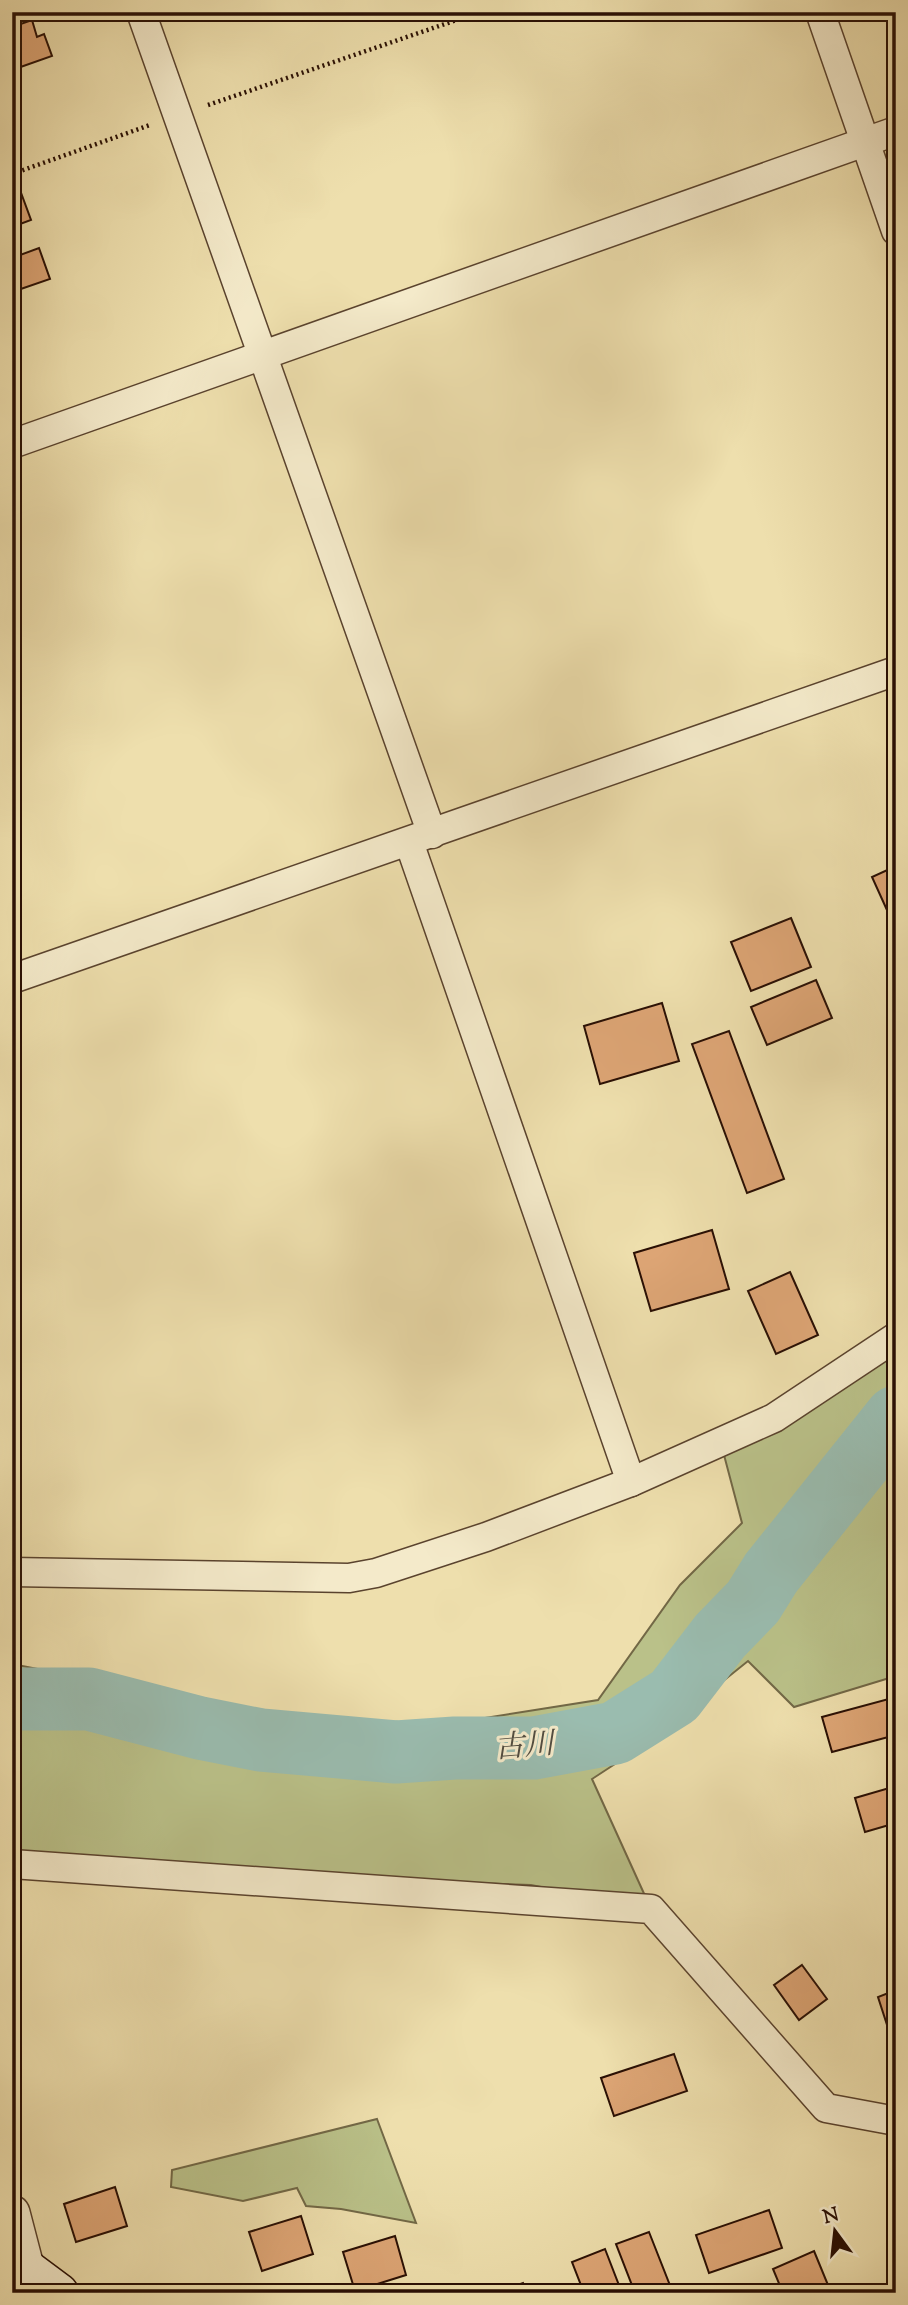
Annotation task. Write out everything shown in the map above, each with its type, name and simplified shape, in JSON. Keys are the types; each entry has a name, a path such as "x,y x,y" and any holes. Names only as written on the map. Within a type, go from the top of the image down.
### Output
{"main road":[{"path":"24,2273 59,2293"}],"street":[{"path":"141,12 262,355 631,1482"},
{"path":"820,12 896,231"},
{"path":"12,444 896,131"},
{"path":"12,979 896,671"},
{"path":"12,1572 349,1578 376,1573 486,1537 631,1482 774,1418 896,1337"},
{"path":"12,1864 652,1909 826,2108 896,2121"},
{"path":"12,2213 24,2273"}],"path":[{"path":"12,174 480,12"}],"green space":[{"path":"896,1336 896,1676 794,1707 748,1661 641,1747 592,1779 651,1909 531,1885 12,1867 12,1664 268,1714 441,1725 598,1700 680,1585 742,1523 724,1455"},
{"path":"377,2119 416,2223 341,2209 306,2206 297,2188 243,2201 171,2187 172,2170"}],"building":[{"path":"32,20 37,37 44,34 52,56 12,70 12,27"},
{"path":"20,190 31,220 12,227 12,192"},
{"path":"39,248 50,279 12,292 12,258"},
{"path":"896,866 896,930 872,877"},
{"path":"791,918 811,967 751,991 731,942"},
{"path":"816,980 832,1018 767,1045 751,1007"},
{"path":"662,1003 679,1061 600,1084 584,1026"},
{"path":"729,1031 784,1179 747,1193 692,1044"},
{"path":"712,1230 729,1289 651,1311 634,1253"},
{"path":"790,1272 818,1335 776,1354 748,1291"},
{"path":"896,1697 896,1735 832,1752 822,1717"},
{"path":"896,1786 896,1823 865,1832 855,1798"},
{"path":"802,1965 827,1999 799,2020 774,1985"},
{"path":"896,1990 896,2029 889,2031 878,1997"},
{"path":"674,2054 687,2091 614,2116 601,2078"},
{"path":"115,2187 127,2226 76,2242 64,2204"},
{"path":"769,2210 782,2248 709,2273 696,2235"},
{"path":"301,2216 313,2254 262,2271 249,2232"},
{"path":"649,2232 673,2293 635,2293 616,2244"},
{"path":"395,2236 406,2275 355,2291 343,2252"},
{"path":"605,2249 622,2293 584,2293 572,2262"},
{"path":"814,2251 828,2285 811,2293 783,2293 773,2269"},
{"path":"523,2283 526,2293 495,2293"}],"waterway":[{"name":"古川","path":"12,1699 89,1699 200,1728 261,1740 396,1752 455,1748 534,1748 615,1733 674,1696 720,1636 753,1602 771,1573 896,1417"}]}
